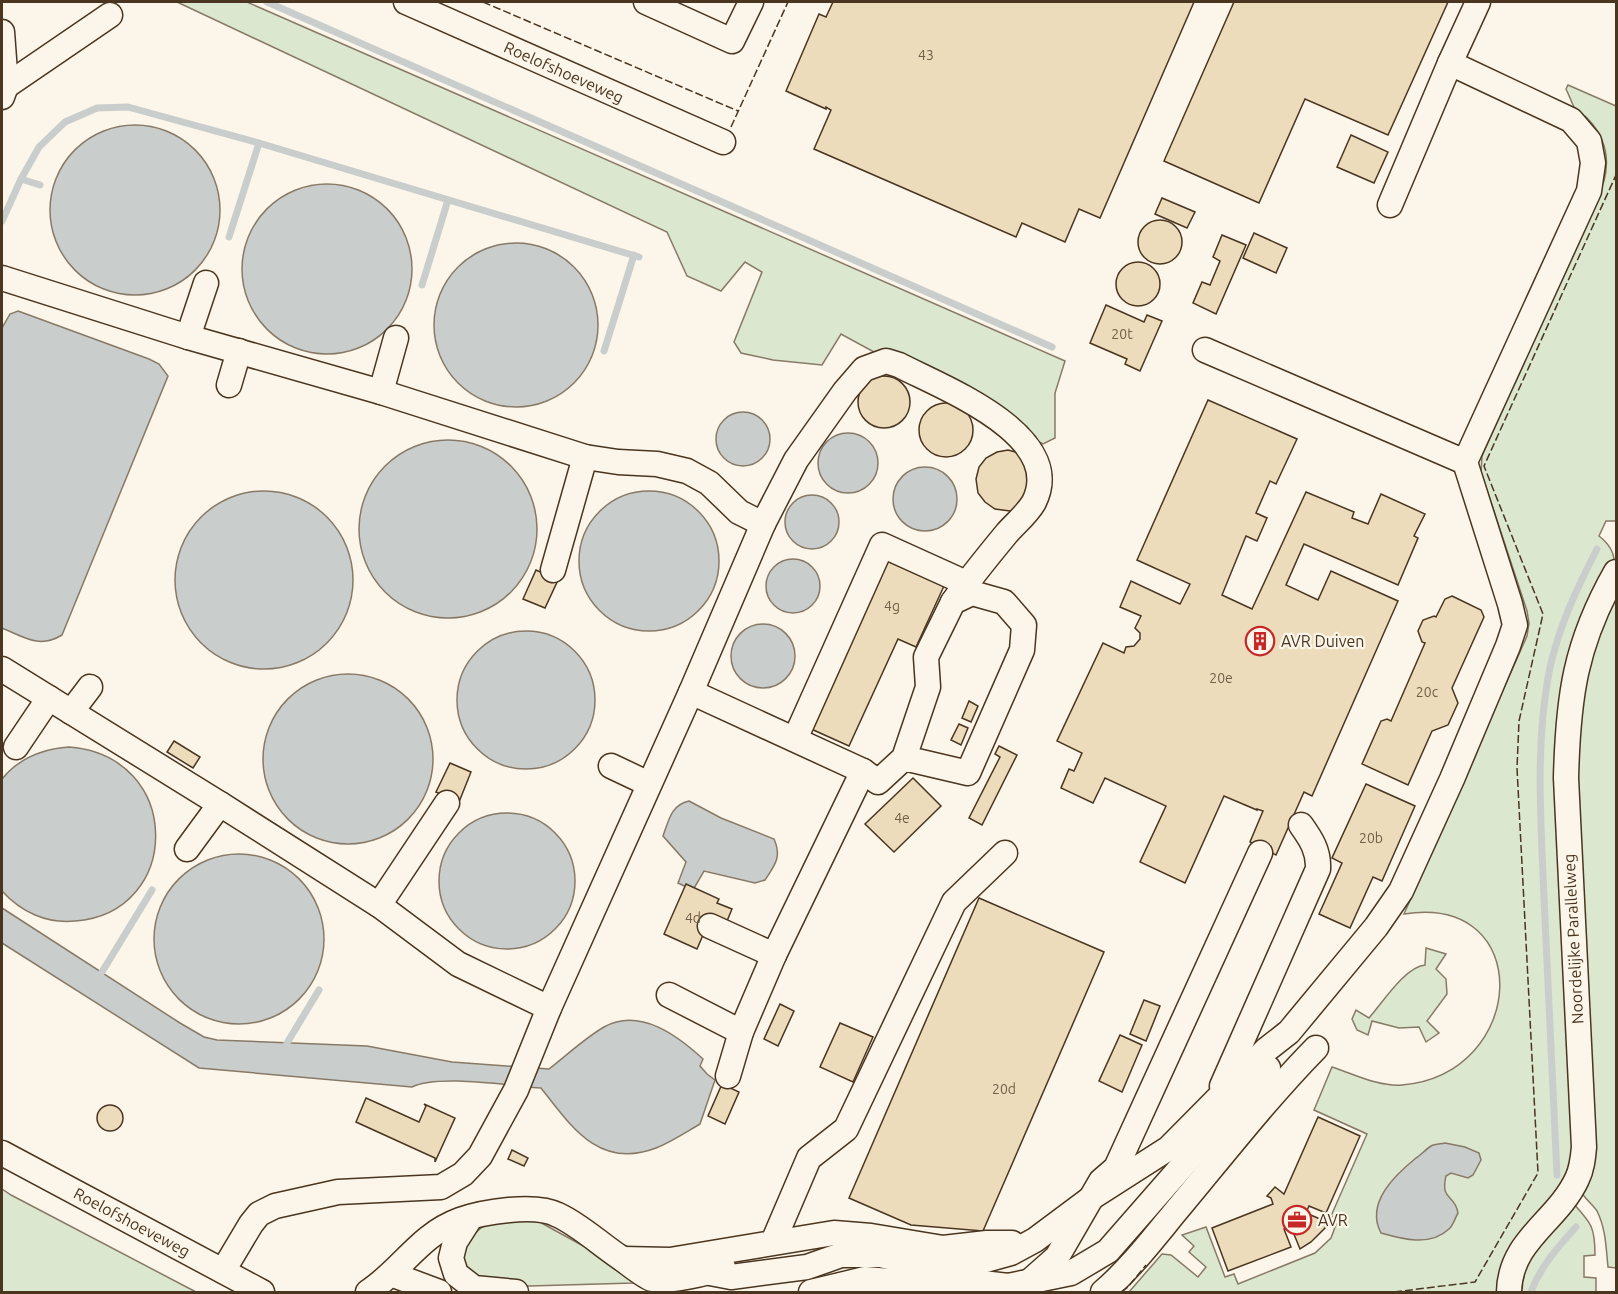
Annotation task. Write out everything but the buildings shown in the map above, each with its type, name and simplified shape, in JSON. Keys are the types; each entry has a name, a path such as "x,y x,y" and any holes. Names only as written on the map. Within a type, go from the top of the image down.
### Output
{"street":[{"name":"Roelofshoeveweg","path":"406,2 723,142"},
{"path":"646,2 732,41 751,2"},
{"path":"1390,205 1478,2"},
{"path":"4,93 110,15"},
{"path":"2,32 4,93"},
{"path":"368,1293 391,1274 422,1241 458,1221 493,1211 535,1210 557,1214 652,1279 684,1277 713,1283 807,1279 851,1285 974,1282 1027,1286 1071,1273 1108,1251 1247,1094 1275,1059 1289,1032 1376,927 1401,891 1452,779 1515,625 1465,462 1589,191 1593,163 1589,141 1571,120 1450,63"},
{"path":"2,278 188,337 381,392 585,457 657,464 687,471 709,483 739,512 763,524"},
{"path":"188,337 206,284"},
{"path":"381,392 396,338"},
{"path":"1205,350 1465,462"},
{"path":"229,385 239,351"},
{"path":"223,1271 259,1214 275,1206 338,1192 441,1187 463,1174 480,1156 516,1090 549,1008 691,692 763,524 796,460 845,391 864,369 886,361 899,366 992,413 1014,431 1031,452 1041,477 1034,502 966,582 953,602 926,657 928,687 904,758 878,782 863,771 691,692"},
{"path":"553,570 585,457"},
{"path":"795,739 882,545 966,582"},
{"name":"Noordelijke Parallelweg","path":"1509,1293 1513,1265 1521,1249 1570,1192 1578,1178 1582,1164 1584,1147 1566,777 1567,729 1578,660 1591,621 1617,572"},
{"path":"904,758 968,773 1022,650 1024,625 1004,602 972,593 953,602"},
{"path":"2,669 379,905 458,964 549,1008"},
{"path":"72,712 90,687"},
{"path":"16,747 49,698"},
{"path":"611,766 649,784"},
{"path":"728,1076 741,1032 774,955 863,771"},
{"path":"379,905 447,803"},
{"path":"187,849 220,804"},
{"path":"1215,1101 1318,869 1316,850 1301,825"},
{"path":"773,1242 809,1158 846,1129 954,902 1005,853"},
{"path":"1027,1286 1057,1257 1101,1181 1116,1168 1260,853"},
{"path":"710,926 774,955"},
{"path":"669,995 741,1032"},
{"path":"713,1283 731,1263 794,1254 881,1255 918,1264 949,1265 982,1261 1011,1253 1029,1244 1094,1196 1169,1148 1266,1050 1289,1032"},
{"path":"1103,1293 1162,1229 1287,1078 1316,1048"},
{"name":"Roelofshoeveweg","path":"2,1153 262,1293"},
{"path":"471,1217 455,1242 451,1258 456,1274 474,1288 516,1293"},
{"path":"623,1259 670,1260 834,1233 871,1236 944,1248 987,1243 1029,1244"},
{"path":"391,1274 439,1293"},
{"path":"811,1293 851,1285"}],"green space":[{"path":"177,2 247,2 1065,361 1055,393 1055,438 1043,444 841,334 822,365 773,360 741,353 734,342 762,272 745,262 721,291 687,276 667,232"},
{"path":"1568,85 1616,106 1616,521 1606,521 1599,536 1610,548 1614,564 1573,658 1576,1161 1501,1292 1129,1292 1162,1254 1171,1255 1198,1277 1206,1267 1189,1252 1194,1246 1182,1235 1206,1227 1225,1277 1234,1274 1238,1284 1315,1253 1331,1238 1338,1219 1331,1216 1367,1134 1314,1110 1332,1067 1376,1082 1393,1085 1402,1085 1444,1074 1474,1051 1493,1021 1500,988 1495,956 1477,930 1447,915 1404,914 1527,636 1529,623 1527,611 1481,472 1482,456 1604,181 1606,156 1602,140 1594,126 1574,107 1566,89"},
{"path":"1616,584 1616,1268 1608,1267 1600,1218 1580,1189 1570,775 1586,648"},
{"path":"1426,948 1446,954 1436,969 1446,979 1447,994 1427,1021 1439,1033 1426,1042 1419,1027 1399,1028 1372,1021 1368,1035 1357,1030 1352,1019 1356,1010 1369,1018 1402,978 1417,967 1425,965"},
{"path":"2,1189 11,1195 196,1292 2,1292"},
{"path":"1572,1202 1588,1220 1593,1231 1595,1255 1584,1256 1584,1277 1596,1278 1596,1292 1515,1292 1516,1276"},
{"path":"503,1220 536,1220 587,1248 631,1279 633,1283 529,1286 501,1284 487,1282 466,1269 463,1256 466,1246 479,1229"}],"shaded area":[{"path":"135,125 168,131 195,150 214,177 220,210 214,243 195,270 168,289 135,295 102,289 75,270 56,243 50,210 56,177 75,150 102,131"},
{"path":"327,184 360,190 387,209 406,236 412,269 406,302 387,329 360,348 327,354 294,348 267,329 248,302 242,269 248,236 267,209 294,190"},
{"path":"516,243 532,244 548,249 574,267 592,293 597,309 597,341 592,357 574,383 548,401 532,406 516,407 500,406 484,401 458,383 440,357 435,341 434,325 435,309 440,293 458,267 484,249 500,244"},
{"path":"18,311 149,359 159,364 168,376 62,635 46,641 25,638 2,628 2,328 10,314"},
{"path":"738,412 748,412 762,420 768,429 770,439 768,449 762,458 748,466 738,466 721,454 716,444 716,434 728,417"},
{"path":"842,433 854,433 865,438 873,446 878,463 876,475 865,488 854,493 842,493 831,488 823,480 818,469 818,457 823,446 831,438"},
{"path":"448,440 482,447 511,466 530,495 537,529 530,563 511,592 482,611 448,618 414,611 385,592 366,563 359,529 366,495 385,466 414,447"},
{"path":"925,467 937,469 948,476 955,487 957,499 955,511 948,522 937,529 925,531 913,529 902,522 895,511 893,499 895,487 902,476 913,469"},
{"path":"264,491 298,498 327,517 346,546 353,580 346,614 327,643 298,662 264,669 230,662 201,643 182,614 175,580 182,546 201,517 230,498"},
{"path":"649,491 676,496 698,512 714,534 719,561 714,588 698,610 676,626 649,631 622,626 600,610 584,588 579,561 584,534 600,512 622,496"},
{"path":"812,495 831,503 839,522 831,541 812,549 793,541 785,522 793,503"},
{"path":"788,559 798,559 808,563 816,571 820,586 816,601 808,609 798,613 788,613 778,609 770,601 766,591 766,581 770,571 778,563"},
{"path":"757,624 769,624 786,633 793,644 795,656 793,668 786,679 769,688 757,688 745,683 736,674 731,662 731,650 736,638 745,629"},
{"path":"526,631 552,636 575,651 590,674 595,700 590,726 575,749 552,764 526,769 500,764 477,749 462,726 457,700 462,674 477,651 500,636"},
{"path":"348,674 365,675 381,680 408,699 427,726 432,742 432,776 427,792 408,819 381,838 365,843 348,844 331,843 315,838 288,819 269,792 264,776 263,759 264,742 269,726 288,699 315,680 331,675"},
{"path":"69,747 107,757 134,777 150,804 156,834 151,865 136,892 110,912 75,921 54,921 26,911 2,891 2,779 16,765 40,752"},
{"path":"689,801 721,818 774,839 777,856 765,880 755,883 704,871 693,890 678,883 686,862 663,836 674,810"},
{"path":"507,813 533,818 555,833 570,855 575,881 570,907 555,929 533,944 507,949 481,944 459,929 444,907 439,881 444,855 459,833 481,818"},
{"path":"239,854 271,861 299,879 317,907 324,939 317,971 299,999 271,1017 239,1024 207,1017 179,999 161,971 154,939 161,907 179,879 207,861"},
{"path":"2,908 204,1037 217,1040 367,1046 452,1062 549,1069 604,1027 631,1020 658,1027 682,1041 703,1059 700,1066 715,1080 700,1124 656,1148 636,1153 618,1153 602,1149 588,1140 541,1088 456,1081 424,1083 412,1087 199,1068 2,943"},
{"path":"1445,1143 1465,1147 1479,1153 1481,1160 1473,1175 1468,1178 1451,1173 1446,1176 1446,1194 1454,1203 1458,1213 1452,1226 1441,1235 1425,1240 1407,1239 1381,1233 1377,1222 1377,1211 1391,1181 1427,1149 1433,1145"}],"waterway":[{"path":"267,2 1052,347"},
{"path":"40,185 21,179 39,147 65,122 97,108 128,107 259,143 639,257"},
{"path":"229,237 259,143"},
{"path":"2,221 21,179"},
{"path":"422,285 448,200"},
{"path":"604,351 634,255"},
{"path":"1557,1175 1540,756 1549,672 1557,640 1575,593 1597,549"},
{"path":"102,972 152,890"},
{"path":"287,1043 319,990"},
{"path":"1531,1292 1544,1266 1576,1227"}],"fence":[{"path":"483,2 738,111"},
{"path":"731,127 788,2"},
{"path":"1394,1292 1475,1282 1538,1173 1517,768 1519,721 1543,614 1484,466 1616,175"},
{"path":"1121,1292 1146,1265"}],"place":[{"name":"AVR Duiven","path":"1260,641"},
{"name":"AVR","path":"1297,1220"}]}
